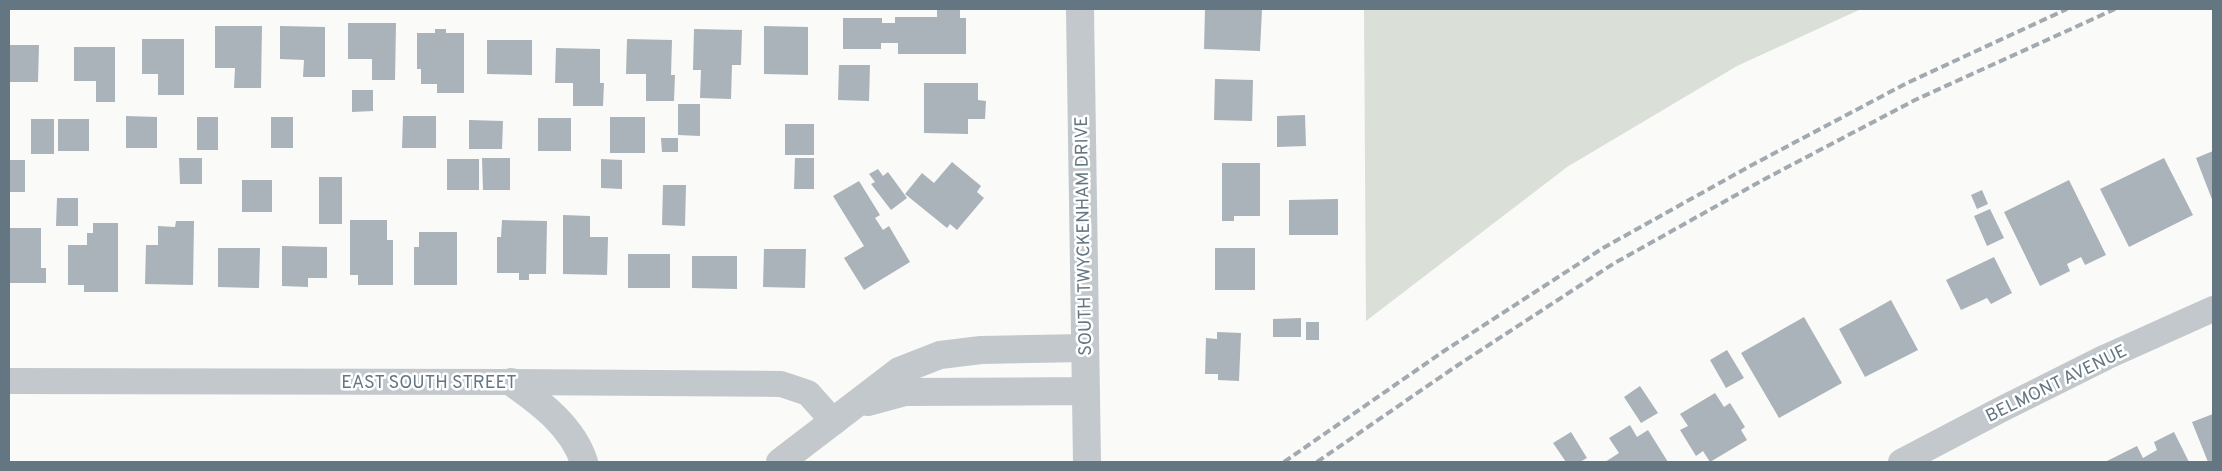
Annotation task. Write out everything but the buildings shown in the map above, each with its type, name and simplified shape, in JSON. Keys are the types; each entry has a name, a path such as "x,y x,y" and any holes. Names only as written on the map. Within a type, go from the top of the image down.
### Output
{"street":[{"name":"SOUTH TWYCKENHAM DRIVE","path":"1080,9 1087,462"},
{"name":"BELMONT AVENUE","path":"1901,462 2088,366 2213,309"},
{"path":"780,462 899,371 940,355 981,350 1085,348"},
{"name":"EAST SOUTH STREET","path":"9,382 781,384 808,393 834,422"},
{"path":"511,382 545,406 565,429 584,462"},
{"path":"857,405 905,392 1086,390"}],"shaded area":[{"path":"1364,9 1861,9 1737,66 1567,167 1366,321"}],"railway":[{"path":"1284,462 1444,351 1603,248 1752,165 1907,83 2067,9"},
{"path":"1317,462 1455,367 1613,264 1761,181 1915,100 2115,9"}]}
